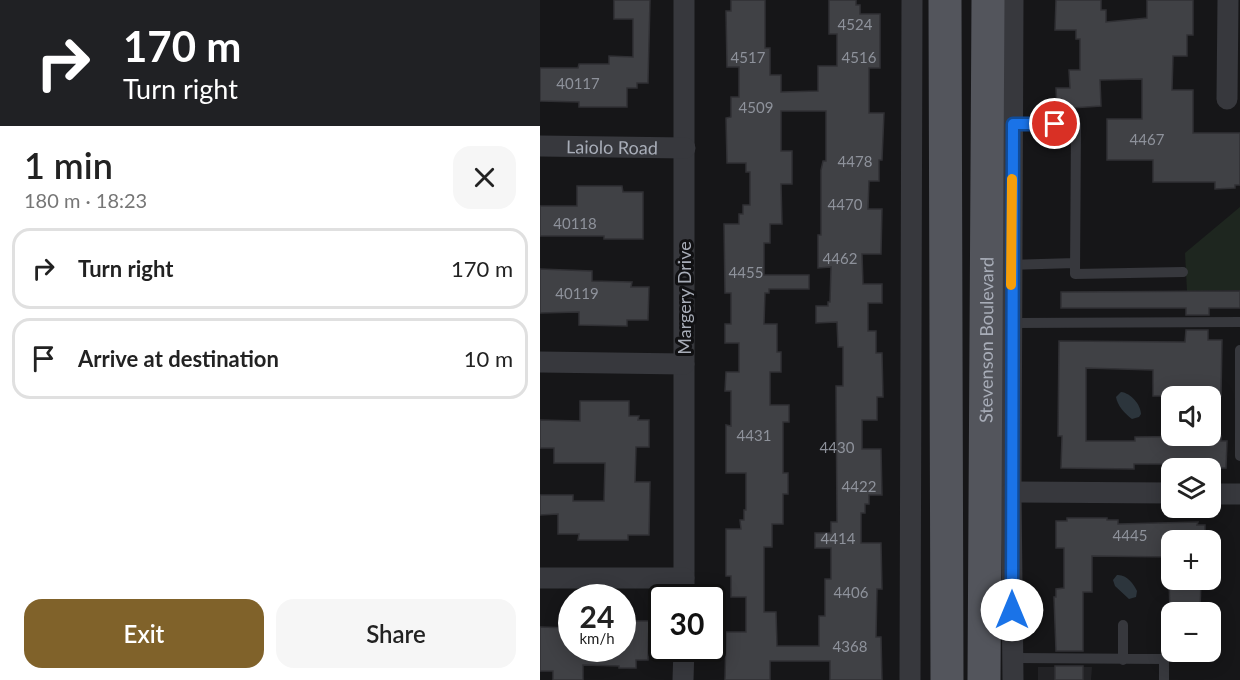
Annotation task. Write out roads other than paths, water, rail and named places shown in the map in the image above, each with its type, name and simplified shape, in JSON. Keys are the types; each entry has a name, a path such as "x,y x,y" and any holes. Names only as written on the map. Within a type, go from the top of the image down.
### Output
{"main road":[{"path":"945,0 947,680"},
{"name":"Stevenson Boulevard","path":"984,680 988,0"}],"street":[{"name":"Margery Drive","path":"684,0 684,584"},
{"path":"910,680 912,0"},
{"name":"Stevenson Boulevard","path":"1013,0 1011,265 1013,680"},
{"path":"1227,99 1232,4"},
{"name":"Laiolo Road","path":"540,146 685,147"},
{"path":"540,362 684,363"},
{"path":"1011,492 1161,493"},
{"path":"1221,494 1240,493"},
{"path":"540,578 648,586"},
{"path":"683,680 684,662"}],"lane":[{"path":"1013,124 1076,125 1075,274 1183,272"},
{"path":"1011,265 1075,263"},
{"path":"1011,323 1240,322"},
{"path":"1240,350 1240,456"},
{"path":"1123,625 1123,660"},
{"path":"1013,658 1164,659 1164,680"}]}
